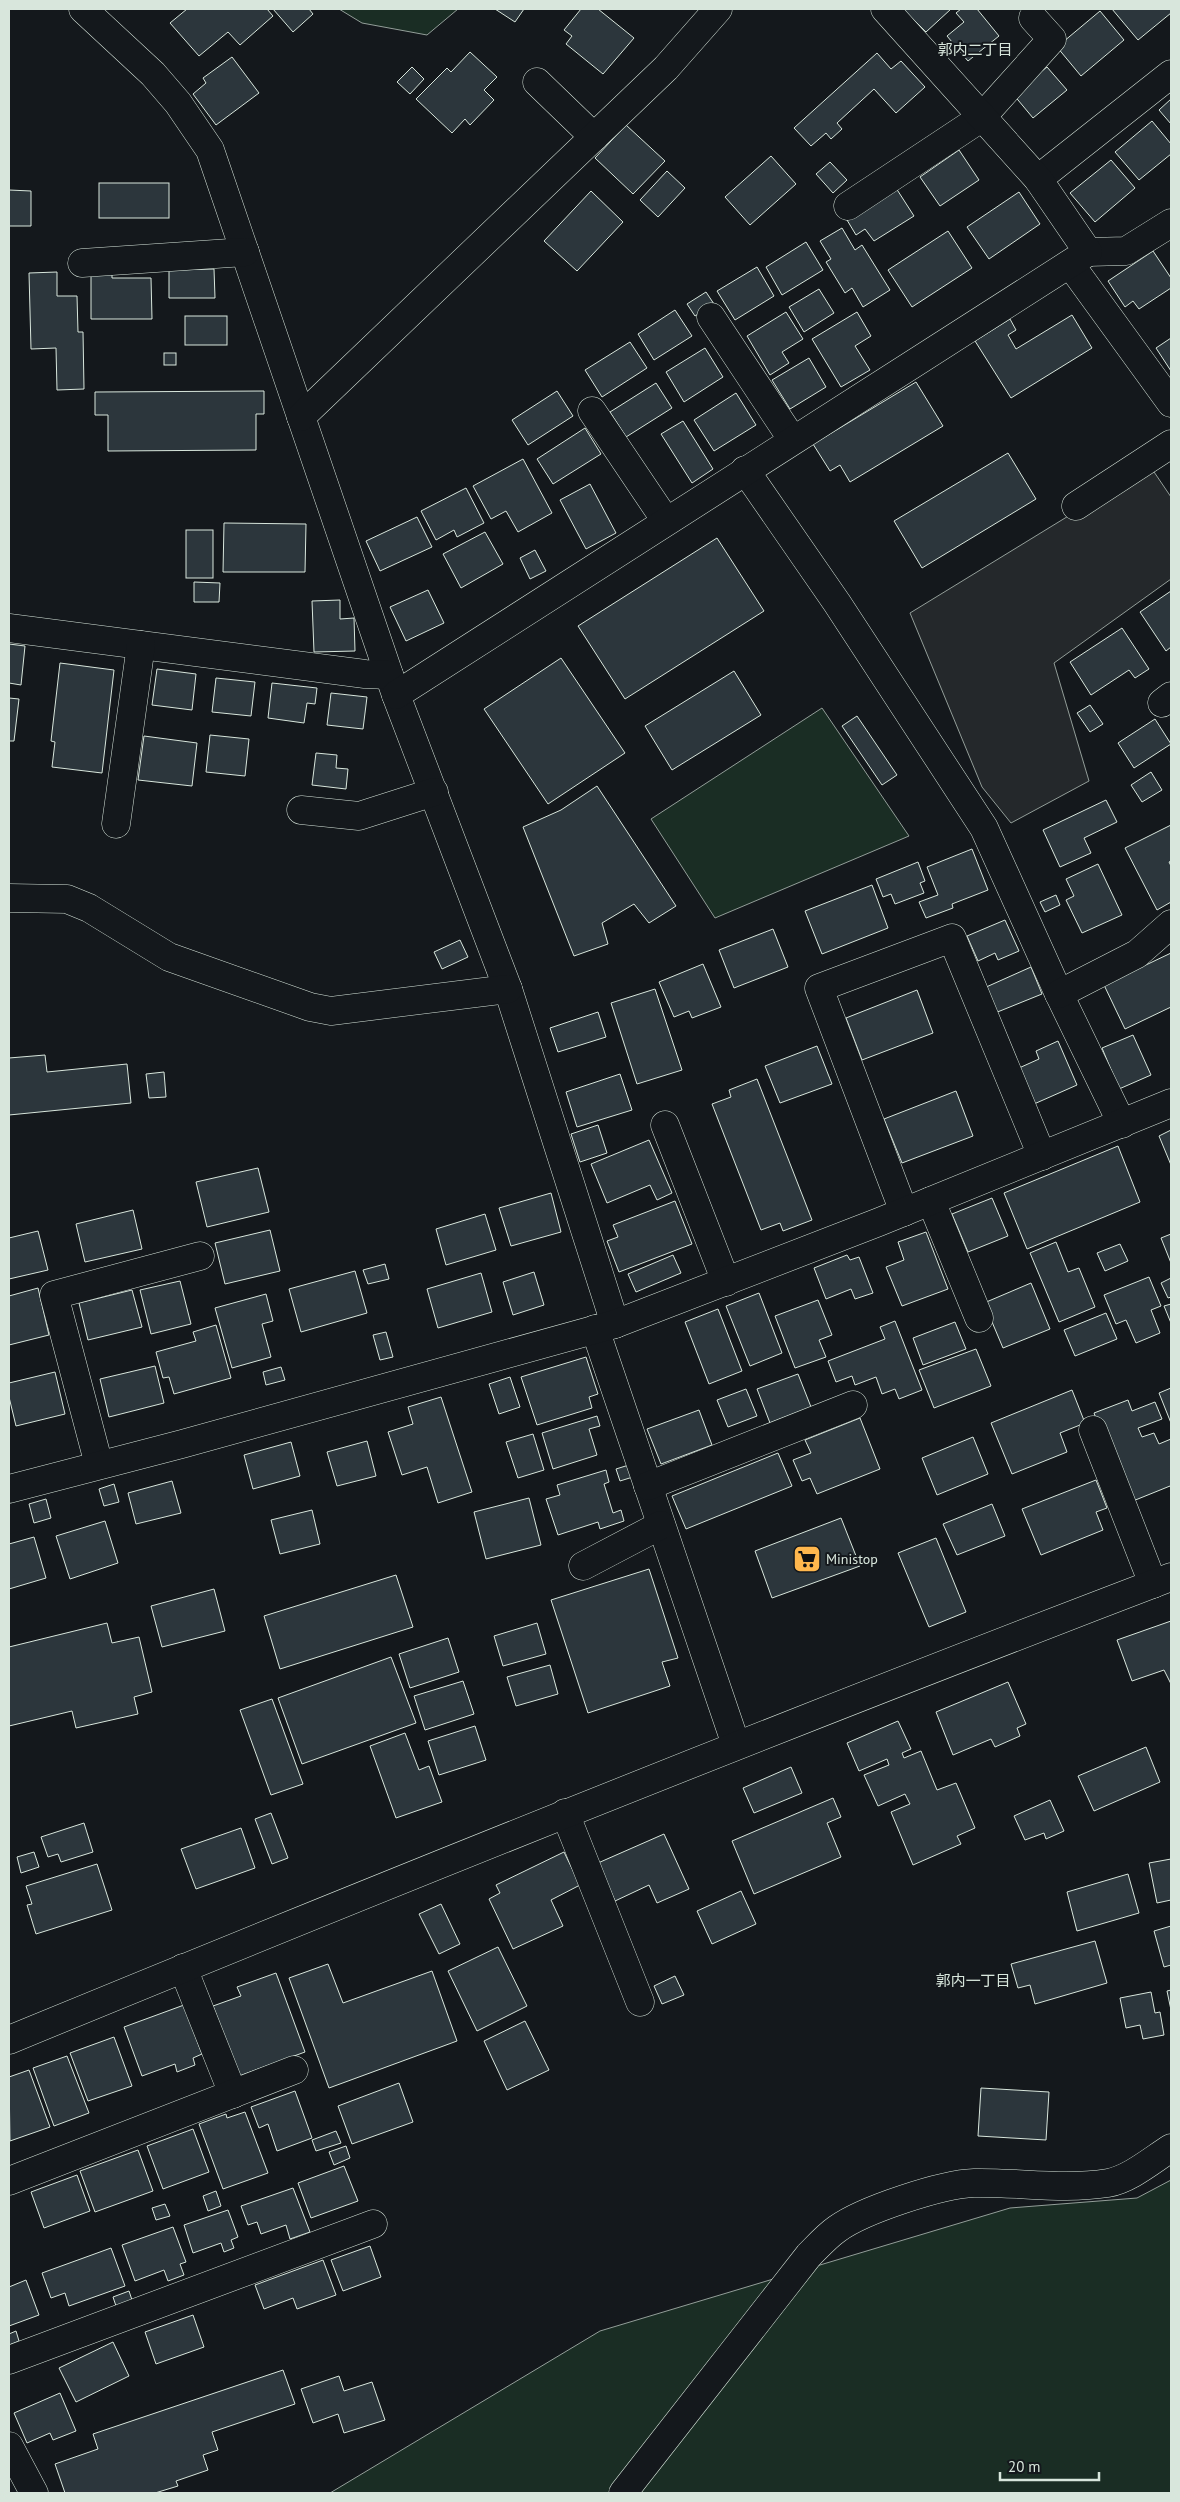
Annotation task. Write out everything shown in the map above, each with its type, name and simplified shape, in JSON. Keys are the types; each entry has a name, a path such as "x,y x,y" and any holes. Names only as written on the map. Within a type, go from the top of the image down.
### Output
{"street":[{"path":"83,9 153,74 178,103 210,150 393,685 508,989 605,1326 648,1486 736,1745"},
{"path":"301,417 477,252 666,68 718,9"},
{"path":"885,9 981,118 1038,179 1079,258 1171,403"},
{"path":"848,206 981,118 1052,39 1033,18"},
{"path":"1038,179 1171,74"},
{"path":"536,82 594,137"},
{"path":"393,685 666,521 1079,258 1126,251 1171,223"},
{"path":"82,263 245,252"},
{"path":"711,317 792,439"},
{"path":"592,411 666,521"},
{"path":"1076,506 1171,444"},
{"path":"745,470 837,604 984,828 1059,994 1122,1124"},
{"path":"9,628 365,674 393,685"},
{"path":"116,824 141,645"},
{"path":"301,810 359,816 434,792"},
{"path":"9,898 67,899 89,908 169,957 310,1007 331,1011 508,989"},
{"path":"1059,994 1137,954 1171,924"},
{"path":"904,1212 820,988 952,938 1042,1156"},
{"path":"9,1489 99,1466 605,1326 726,1282 904,1212 1171,1103"},
{"path":"665,1125 726,1282"},
{"path":"931,1201 979,1318"},
{"path":"99,1466 54,1295 200,1256"},
{"path":"648,1486 853,1405"},
{"path":"9,2040 565,1813 1162,1580 1093,1430"},
{"path":"583,1566 661,1525"},
{"path":"565,1813 640,2002"},
{"path":"183,1968 233,2094"},
{"path":"9,2181 294,2070"},
{"path":"622,2493 809,2254 838,2228 884,2206 929,2192 972,2183 1073,2185 1109,2183 1129,2174 1171,2148"},
{"path":"9,2360 373,2224"},
{"path":"9,2446 34,2493"}],"green space":[{"path":"339,9 458,9 427,35 362,23"},
{"path":"822,708 909,836 715,918 651,819"},
{"path":"1171,2180 1171,2493 330,2493 600,2331 1010,2208 1137,2198"}],"shaded area":[{"path":"1150,466 1171,497 1171,579 1054,663 1089,781 1011,823 982,787 910,613"}],"building":[{"path":"187,9 267,9 273,16 240,45 228,32 199,56 170,23"},
{"path":"273,9 309,9 313,14 293,32"},
{"path":"495,9 524,9 515,22"},
{"path":"581,9 598,9 634,38 603,74 566,44 572,36 564,30"},
{"path":"903,9 951,9 926,32"},
{"path":"961,9 977,9 999,36 968,61 947,36 964,22 956,13"},
{"path":"1112,9 1171,9 1171,13 1138,40"},
{"path":"1100,11 1124,40 1081,76 1057,47"},
{"path":"470,52 497,77 484,90 494,100 470,125 465,119 452,133 416,99 447,68 451,72"},
{"path":"877,53 891,69 901,61 925,87 896,113 874,89 837,123 842,129 831,139 826,133 811,146 794,128"},
{"path":"232,57 259,93 216,125 193,94 206,83 203,78"},
{"path":"412,67 424,79 410,94 397,82"},
{"path":"1047,67 1067,90 1033,118 1013,94"},
{"path":"1171,99 1171,124 1159,110"},
{"path":"1152,121 1171,144 1171,154 1139,180 1115,152"},
{"path":"626,125 665,161 633,194 595,158"},
{"path":"959,150 979,180 940,206 920,177"},
{"path":"771,156 796,184 750,225 725,197"},
{"path":"1111,160 1135,188 1095,222 1070,193"},
{"path":"830,162 847,180 833,193 816,174"},
{"path":"667,171 685,188 658,217 640,200"},
{"path":"99,183 169,183 169,218 99,218"},
{"path":"896,188 914,216 874,241 865,229 856,235 847,220"},
{"path":"9,190 31,191 31,226 9,226"},
{"path":"591,191 623,222 577,271 544,241"},
{"path":"1019,192 1040,224 989,259 967,227"},
{"path":"842,228 855,250 862,245 890,290 863,307 852,288 845,293 826,262 831,259 820,241"},
{"path":"948,231 972,268 912,307 888,270"},
{"path":"806,242 823,270 782,295 766,267"},
{"path":"1153,251 1171,278 1171,288 1139,309 1133,301 1125,307 1108,281"},
{"path":"757,267 774,296 735,320 717,291"},
{"path":"214,269 215,298 169,298 169,270"},
{"path":"57,272 57,296 77,296 78,332 83,332 84,389 57,390 56,348 31,349 29,273"},
{"path":"91,273 112,273 112,278 151,278 152,319 91,319"},
{"path":"819,289 834,313 804,332 789,307"},
{"path":"706,292 714,304 695,316 687,304"},
{"path":"675,310 692,336 654,360 638,334"},
{"path":"786,312 803,339 782,352 789,363 770,375 747,336"},
{"path":"857,312 871,336 855,346 870,370 841,387 812,339"},
{"path":"1072,315 1092,348 1011,398 975,341 1010,319 1016,330 1008,335 1016,349"},
{"path":"185,316 227,316 227,345 185,345"},
{"path":"1171,338 1171,371 1156,348"},
{"path":"630,342 647,368 602,397 585,370"},
{"path":"705,348 723,377 684,402 666,372"},
{"path":"164,353 176,353 176,365 164,365"},
{"path":"809,358 826,387 790,409 772,380"},
{"path":"916,382 943,426 850,482 840,465 830,471 813,444"},
{"path":"656,383 672,408 626,437 610,412"},
{"path":"264,391 264,414 256,414 256,450 108,451 108,415 95,415 95,392"},
{"path":"557,391 573,416 528,445 512,420"},
{"path":"736,393 756,425 714,451 694,420"},
{"path":"683,421 713,469 692,483 661,434"},
{"path":"585,428 601,454 553,484 537,459"},
{"path":"1008,453 1036,499 922,568 894,521"},
{"path":"523,459 552,513 518,532 506,511 491,519 473,486"},
{"path":"590,484 616,533 586,549 560,500"},
{"path":"466,488 484,523 457,537 454,530 436,540 421,511"},
{"path":"417,517 432,547 380,571 366,541"},
{"path":"224,523 306,524 305,572 223,572"},
{"path":"186,530 213,530 213,578 186,578"},
{"path":"485,532 503,564 461,588 443,554"},
{"path":"717,538 764,611 625,699 578,626"},
{"path":"535,550 546,571 530,579 520,558"},
{"path":"194,582 220,583 219,602 194,602"},
{"path":"428,590 444,623 406,641 390,607"},
{"path":"1171,591 1171,647 1166,651 1140,612"},
{"path":"340,600 340,619 354,618 355,651 314,652 312,601"},
{"path":"1122,628 1149,669 1135,678 1129,670 1091,695 1070,662"},
{"path":"9,644 25,646 21,685 9,683"},
{"path":"561,658 625,753 548,804 484,709"},
{"path":"60,663 114,670 102,773 52,767 55,742 51,741"},
{"path":"157,669 196,674 192,710 152,705"},
{"path":"734,671 761,715 672,770 645,726"},
{"path":"216,678 255,682 251,716 212,712"},
{"path":"272,683 317,688 315,704 307,703 304,723 268,718"},
{"path":"331,693 367,697 363,729 327,725"},
{"path":"9,698 19,699 14,741 9,741"},
{"path":"1090,705 1103,724 1090,732 1077,713"},
{"path":"857,716 897,775 882,785 842,726"},
{"path":"1155,719 1171,744 1134,768 1118,743"},
{"path":"210,735 249,739 245,776 206,772"},
{"path":"144,736 197,743 192,786 138,780"},
{"path":"316,753 337,755 336,768 348,769 346,789 312,785"},
{"path":"1151,772 1162,790 1142,802 1131,785"},
{"path":"597,786 676,906 649,923 634,904 602,923 608,944 574,956 523,827 561,810"},
{"path":"1106,800 1117,822 1084,838 1091,853 1060,867 1043,830"},
{"path":"1171,825 1171,861 1169,862 1171,866 1171,902 1157,910 1125,848"},
{"path":"972,849 988,890 952,904 953,908 926,918 919,902 938,895 927,867"},
{"path":"918,862 925,881 920,883 924,893 895,904 891,894 883,897 876,879"},
{"path":"1098,864 1122,915 1082,933 1066,900 1074,896 1066,879"},
{"path":"872,885 888,928 822,954 805,911"},
{"path":"1056,895 1060,905 1045,912 1040,902"},
{"path":"1005,920 1019,951 998,960 995,953 978,961 967,936"},
{"path":"773,929 788,967 734,988 719,950"},
{"path":"460,940 468,957 442,969 434,952"},
{"path":"1171,953 1171,1007 1125,1029 1104,985"},
{"path":"703,964 721,1007 692,1018 689,1011 674,1017 659,982"},
{"path":"1031,967 1042,994 995,1013 984,988"},
{"path":"655,989 682,1070 637,1084 611,1003"},
{"path":"917,990 933,1033 862,1060 846,1018"},
{"path":"598,1012 606,1037 558,1052 550,1028"},
{"path":"1133,1035 1151,1075 1119,1089 1102,1048"},
{"path":"1058,1041 1077,1085 1034,1104 1019,1068 1039,1059 1036,1051"},
{"path":"817,1046 832,1084 780,1103 765,1066"},
{"path":"45,1055 47,1072 127,1064 131,1103 9,1115 9,1058"},
{"path":"164,1072 166,1097 149,1098 146,1074"},
{"path":"620,1074 632,1110 577,1127 566,1092"},
{"path":"757,1079 812,1220 783,1231 780,1223 761,1230 712,1104 731,1097 729,1090"},
{"path":"956,1091 973,1136 902,1163 884,1119"},
{"path":"598,1125 607,1153 580,1162 571,1134"},
{"path":"1171,1130 1171,1165 1159,1136"},
{"path":"649,1140 672,1193 657,1200 650,1185 607,1203 591,1164"},
{"path":"1118,1146 1140,1202 1027,1249 1004,1193"},
{"path":"258,1168 269,1212 207,1227 196,1182"},
{"path":"551,1193 561,1232 511,1246 499,1208"},
{"path":"992,1198 1008,1236 968,1252 952,1214"},
{"path":"675,1201 692,1244 619,1272 607,1241 618,1237 613,1225"},
{"path":"133,1210 142,1249 85,1262 76,1224"},
{"path":"485,1214 496,1250 446,1265 436,1229"},
{"path":"270,1230 280,1271 225,1284 215,1243"},
{"path":"38,1231 48,1270 9,1279 9,1238"},
{"path":"926,1232 948,1289 902,1306 886,1267 904,1260 898,1242"},
{"path":"1171,1234 1171,1263 1161,1238"},
{"path":"1056,1242 1068,1272 1079,1268 1095,1307 1059,1322 1030,1253"},
{"path":"1120,1244 1128,1261 1105,1271 1097,1253"},
{"path":"673,1255 681,1273 636,1292 628,1274"},
{"path":"847,1255 850,1260 859,1257 873,1293 855,1299 851,1289 826,1299 814,1268"},
{"path":"385,1264 389,1279 368,1284 363,1270"},
{"path":"355,1271 367,1313 301,1332 289,1289"},
{"path":"534,1272 544,1305 513,1315 503,1282"},
{"path":"481,1273 492,1312 438,1328 427,1289"},
{"path":"1149,1277 1161,1306 1151,1310 1160,1333 1136,1343 1126,1320 1116,1324 1104,1295"},
{"path":"1171,1278 1171,1297 1168,1298 1161,1283"},
{"path":"180,1281 191,1324 151,1334 140,1290"},
{"path":"1031,1283 1050,1329 1003,1348 984,1303"},
{"path":"38,1288 49,1335 9,1345 9,1296"},
{"path":"132,1290 142,1327 88,1340 79,1303"},
{"path":"759,1293 782,1353 750,1366 726,1306"},
{"path":"266,1294 273,1321 262,1324 271,1357 232,1368 215,1308"},
{"path":"818,1300 832,1335 819,1340 826,1357 795,1368 775,1316"},
{"path":"1171,1304 1171,1323 1164,1306"},
{"path":"718,1309 742,1371 709,1384 685,1322"},
{"path":"1106,1313 1117,1339 1075,1356 1064,1330"},
{"path":"895,1321 922,1390 899,1399 895,1389 882,1394 876,1377 855,1385 852,1376 836,1382 828,1361 885,1339 880,1327"},
{"path":"955,1322 966,1349 923,1365 913,1338"},
{"path":"216,1325 231,1378 174,1394 169,1377 163,1378 156,1352 196,1341 193,1332"},
{"path":"386,1332 393,1357 380,1360 373,1335"},
{"path":"976,1349 991,1386 934,1408 919,1370"},
{"path":"586,1357 598,1394 589,1397 592,1408 537,1425 521,1377"},
{"path":"155,1366 164,1403 109,1417 100,1379"},
{"path":"281,1367 285,1380 266,1385 263,1372"},
{"path":"55,1372 65,1414 16,1426 9,1397 9,1383"},
{"path":"798,1374 811,1407 770,1423 757,1389"},
{"path":"510,1377 520,1407 499,1414 489,1384"},
{"path":"1171,1388 1171,1423 1159,1393"},
{"path":"746,1389 757,1416 728,1427 717,1400"},
{"path":"1072,1390 1085,1423 1060,1433 1067,1452 1012,1474 991,1423"},
{"path":"441,1397 472,1492 438,1503 427,1467 402,1475 388,1432 413,1424 408,1407"},
{"path":"1128,1400 1132,1411 1155,1402 1162,1419 1138,1428 1142,1437 1154,1433 1159,1444 1171,1439 1171,1488 1170,1486 1128,1503 1094,1413"},
{"path":"699,1410 712,1445 661,1464 647,1429"},
{"path":"597,1416 600,1426 589,1429 597,1455 553,1469 542,1433"},
{"path":"860,1418 880,1469 817,1494 810,1478 802,1481 793,1460 811,1453 805,1440"},
{"path":"533,1434 544,1470 518,1478 506,1442"},
{"path":"973,1437 988,1474 937,1495 922,1458"},
{"path":"367,1441 376,1476 337,1486 327,1452"},
{"path":"291,1442 300,1476 253,1489 244,1455"},
{"path":"778,1453 792,1486 686,1529 672,1496"},
{"path":"632,1464 636,1476 620,1481 616,1469"},
{"path":"606,1470 609,1482 604,1484 613,1513 621,1510 624,1521 600,1529 598,1522 558,1535 546,1499 560,1495 557,1485"},
{"path":"1096,1480 1107,1508 1096,1512 1103,1530 1041,1555 1022,1509"},
{"path":"172,1481 181,1513 136,1524 128,1493"},
{"path":"114,1484 119,1502 104,1506 99,1489"},
{"path":"529,1498 541,1545 486,1559 474,1512"},
{"path":"46,1499 51,1518 34,1523 29,1504"},
{"path":"992,1504 1005,1536 957,1555 943,1524"},
{"path":"312,1510 320,1544 280,1554 271,1520"},
{"name":"Ministop","path":"841,1518 860,1566 772,1598 755,1551"},
{"path":"105,1521 118,1563 70,1579 56,1536"},
{"path":"34,1537 46,1578 9,1589 9,1544"},
{"path":"936,1538 966,1612 929,1627 898,1553"},
{"path":"649,1569 678,1658 662,1662 670,1686 588,1713 551,1600"},
{"path":"396,1575 413,1627 280,1669 264,1616"},
{"path":"214,1589 225,1631 162,1647 151,1606"},
{"path":"1171,1621 1171,1684 1164,1670 1132,1681 1117,1640"},
{"path":"107,1623 112,1643 139,1637 152,1692 134,1697 138,1714 76,1728 72,1711 9,1726 9,1647"},
{"path":"537,1623 546,1654 503,1666 494,1636"},
{"path":"448,1638 459,1672 410,1688 399,1654"},
{"path":"391,1657 416,1723 302,1764 278,1698"},
{"path":"550,1665 558,1694 516,1706 507,1677"},
{"path":"463,1681 474,1714 425,1730 414,1696"},
{"path":"1008,1682 1026,1724 1017,1728 1020,1736 995,1747 991,1739 953,1755 936,1712"},
{"path":"272,1699 303,1784 271,1795 240,1710"},
{"path":"898,1721 911,1749 902,1753 904,1758 921,1751 937,1790 956,1783 975,1828 957,1836 961,1844 913,1865 891,1812 910,1804 905,1794 878,1806 864,1775 889,1765 887,1759 859,1771 847,1743"},
{"path":"475,1726 486,1760 439,1775 428,1741"},
{"path":"405,1733 419,1770 429,1766 442,1802 396,1818 370,1746"},
{"path":"1146,1747 1160,1782 1094,1811 1078,1776"},
{"path":"791,1767 802,1793 754,1813 743,1788"},
{"path":"833,1798 841,1817 827,1823 841,1857 754,1894 732,1841"},
{"path":"1050,1800 1064,1831 1046,1839 1044,1833 1025,1840 1014,1816"},
{"path":"271,1813 288,1858 272,1864 255,1819"},
{"path":"84,1823 93,1852 61,1862 58,1854 48,1857 41,1837"},
{"path":"241,1828 255,1868 196,1889 181,1849"},
{"path":"664,1834 689,1889 657,1903 649,1885 615,1901 598,1863"},
{"path":"34,1852 39,1867 21,1873 17,1857"},
{"path":"564,1852 580,1885 551,1900 563,1926 513,1949 489,1899 500,1893 496,1885"},
{"path":"1171,1859 1171,1900 1157,1903 1149,1863"},
{"path":"97,1864 112,1910 36,1934 27,1905 32,1904 26,1886"},
{"path":"1128,1874 1139,1913 1077,1931 1067,1892"},
{"path":"741,1891 756,1924 712,1944 697,1911"},
{"path":"441,1904 460,1944 439,1954 419,1914"},
{"path":"1171,1926 1171,1965 1164,1967 1154,1931"},
{"path":"1095,1941 1107,1983 1035,2004 1030,1985 1018,1988 1011,1964"},
{"path":"498,1947 527,2006 477,2031 448,1971"},
{"path":"328,1964 343,2003 432,1971 457,2041 329,2088 289,1978"},
{"path":"276,1973 305,2052 239,2076 213,2006 241,1996 237,1987"},
{"path":"675,1976 684,1995 662,2004 654,1986"},
{"path":"1171,1990 1171,2010 1167,1991"},
{"path":"1151,1992 1155,2013 1160,2012 1164,2035 1143,2039 1140,2025 1126,2028 1120,1998"},
{"path":"184,2005 202,2054 193,2058 195,2065 177,2072 175,2064 142,2076 124,2027"},
{"path":"525,2021 549,2070 507,2090 484,2041"},
{"path":"114,2037 132,2086 88,2101 70,2053"},
{"path":"67,2056 89,2113 54,2126 33,2068"},
{"path":"29,2070 50,2127 10,2141 9,2077"},
{"path":"399,2083 413,2122 352,2144 338,2106"},
{"path":"981,2088 1049,2092 1046,2140 978,2136"},
{"path":"295,2091 312,2138 277,2151 268,2124 259,2128 251,2107"},
{"path":"245,2112 268,2173 223,2189 199,2124 226,2114 227,2118"},
{"path":"193,2129 209,2172 163,2189 147,2146"},
{"path":"336,2131 341,2143 316,2151 312,2140"},
{"path":"346,2146 350,2158 334,2165 329,2152"},
{"path":"138,2150 153,2191 95,2212 80,2171"},
{"path":"344,2166 358,2201 311,2218 298,2183"},
{"path":"77,2175 90,2211 44,2228 31,2192"},
{"path":"293,2188 310,2232 290,2239 286,2225 261,2234 257,2222 248,2225 241,2206"},
{"path":"216,2191 221,2206 208,2211 203,2196"},
{"path":"165,2204 170,2216 156,2220 152,2208"},
{"path":"228,2210 238,2237 231,2240 234,2248 224,2252 221,2243 193,2253 184,2225"},
{"path":"173,2227 186,2262 180,2264 184,2275 168,2281 164,2270 135,2281 122,2245"},
{"path":"370,2246 381,2277 343,2291 331,2260"},
{"path":"111,2248 125,2286 69,2306 65,2293 51,2298 42,2273"},
{"path":"323,2260 336,2295 297,2309 293,2298 264,2309 255,2285"},
{"path":"26,2280 39,2315 9,2326 9,2287"},
{"path":"129,2291 132,2300 116,2306 113,2297"},
{"path":"193,2315 204,2347 156,2364 145,2332"},
{"path":"16,2331 19,2341 9,2345 9,2334"},
{"path":"113,2342 129,2376 76,2402 59,2368"},
{"path":"283,2370 295,2404 212,2432 218,2450 203,2455 208,2470 176,2481 178,2486 155,2493 65,2493 55,2464 98,2449 93,2434"},
{"path":"339,2376 344,2391 372,2382 385,2420 344,2433 338,2414 313,2423 301,2389"},
{"path":"60,2393 76,2431 53,2440 50,2433 27,2443 14,2413"}],"place":[{"name":"Ministop","path":"807,1559"}],"district":[{"name":"郭内二丁目","path":"975,50"},
{"name":"郭内一丁目","path":"973,1981"}]}
